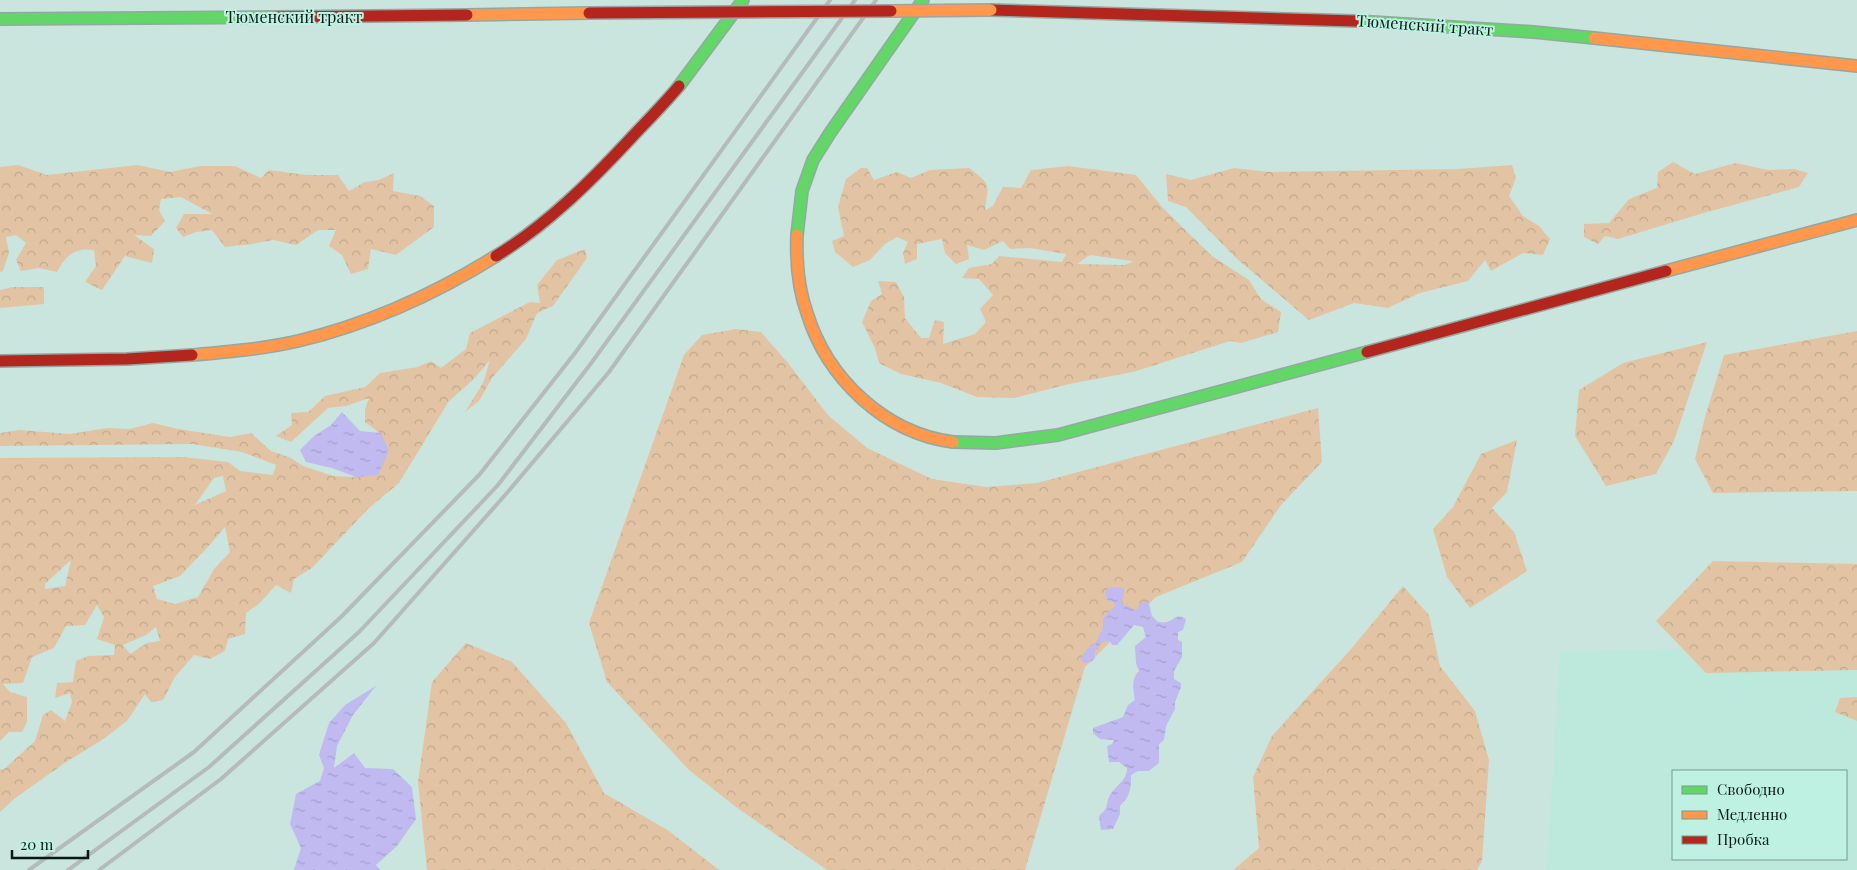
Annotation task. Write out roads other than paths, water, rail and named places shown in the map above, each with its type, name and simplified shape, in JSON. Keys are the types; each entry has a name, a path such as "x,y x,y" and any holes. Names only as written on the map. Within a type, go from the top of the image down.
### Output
{"main road":[{"path":"0,360 115,360 256,349 313,337 369,319 421,298 477,268 532,230 573,196 665,102 743,0"},
{"path":"923,0 827,138 808,170 799,206 796,246 798,282 806,315 822,351 844,382 869,406 896,424 935,438 976,444 1016,442 1058,435 1857,220"},
{"name":"Тюменский тракт","path":"0,19 991,10 1360,20 1534,32 1857,66"}],"water":[{"path":"342,412 360,431 381,433 389,451 378,475 356,477 332,468 306,462 300,450 314,436 331,425"},
{"path":"1112,587 1124,588 1122,604 1136,610 1141,603 1148,600 1152,616 1158,622 1167,622 1178,617 1186,619 1183,630 1178,632 1178,640 1182,642 1182,657 1174,671 1174,679 1181,683 1181,687 1175,702 1175,709 1166,726 1164,740 1159,744 1159,763 1149,771 1138,771 1131,775 1129,792 1120,806 1120,814 1113,829 1101,830 1099,816 1106,807 1112,792 1123,780 1127,768 1119,762 1109,762 1107,746 1112,744 1114,740 1100,739 1093,733 1093,728 1123,717 1128,705 1135,700 1133,688 1136,674 1139,671 1136,663 1135,646 1146,637 1143,627 1134,625 1117,645 1112,645 1110,641 1102,642 1095,651 1095,658 1091,662 1084,663 1080,660 1088,648 1096,643 1103,627 1103,618 1115,606 1114,602 1107,600 1105,590"},
{"path":"376,686 353,715 337,746 334,768 354,753 365,768 393,769 412,787 416,819 397,846 376,865 380,870 294,870 301,848 290,824 296,794 320,781 324,768 319,755 329,723 345,705"}],"railway":[{"path":"29,870 194,752 341,617 480,474 575,353 830,0"},
{"path":"68,870 209,767 359,632 498,485 592,362 855,0"},
{"path":"99,870 221,779 374,643 506,494 609,372 876,0"}]}
